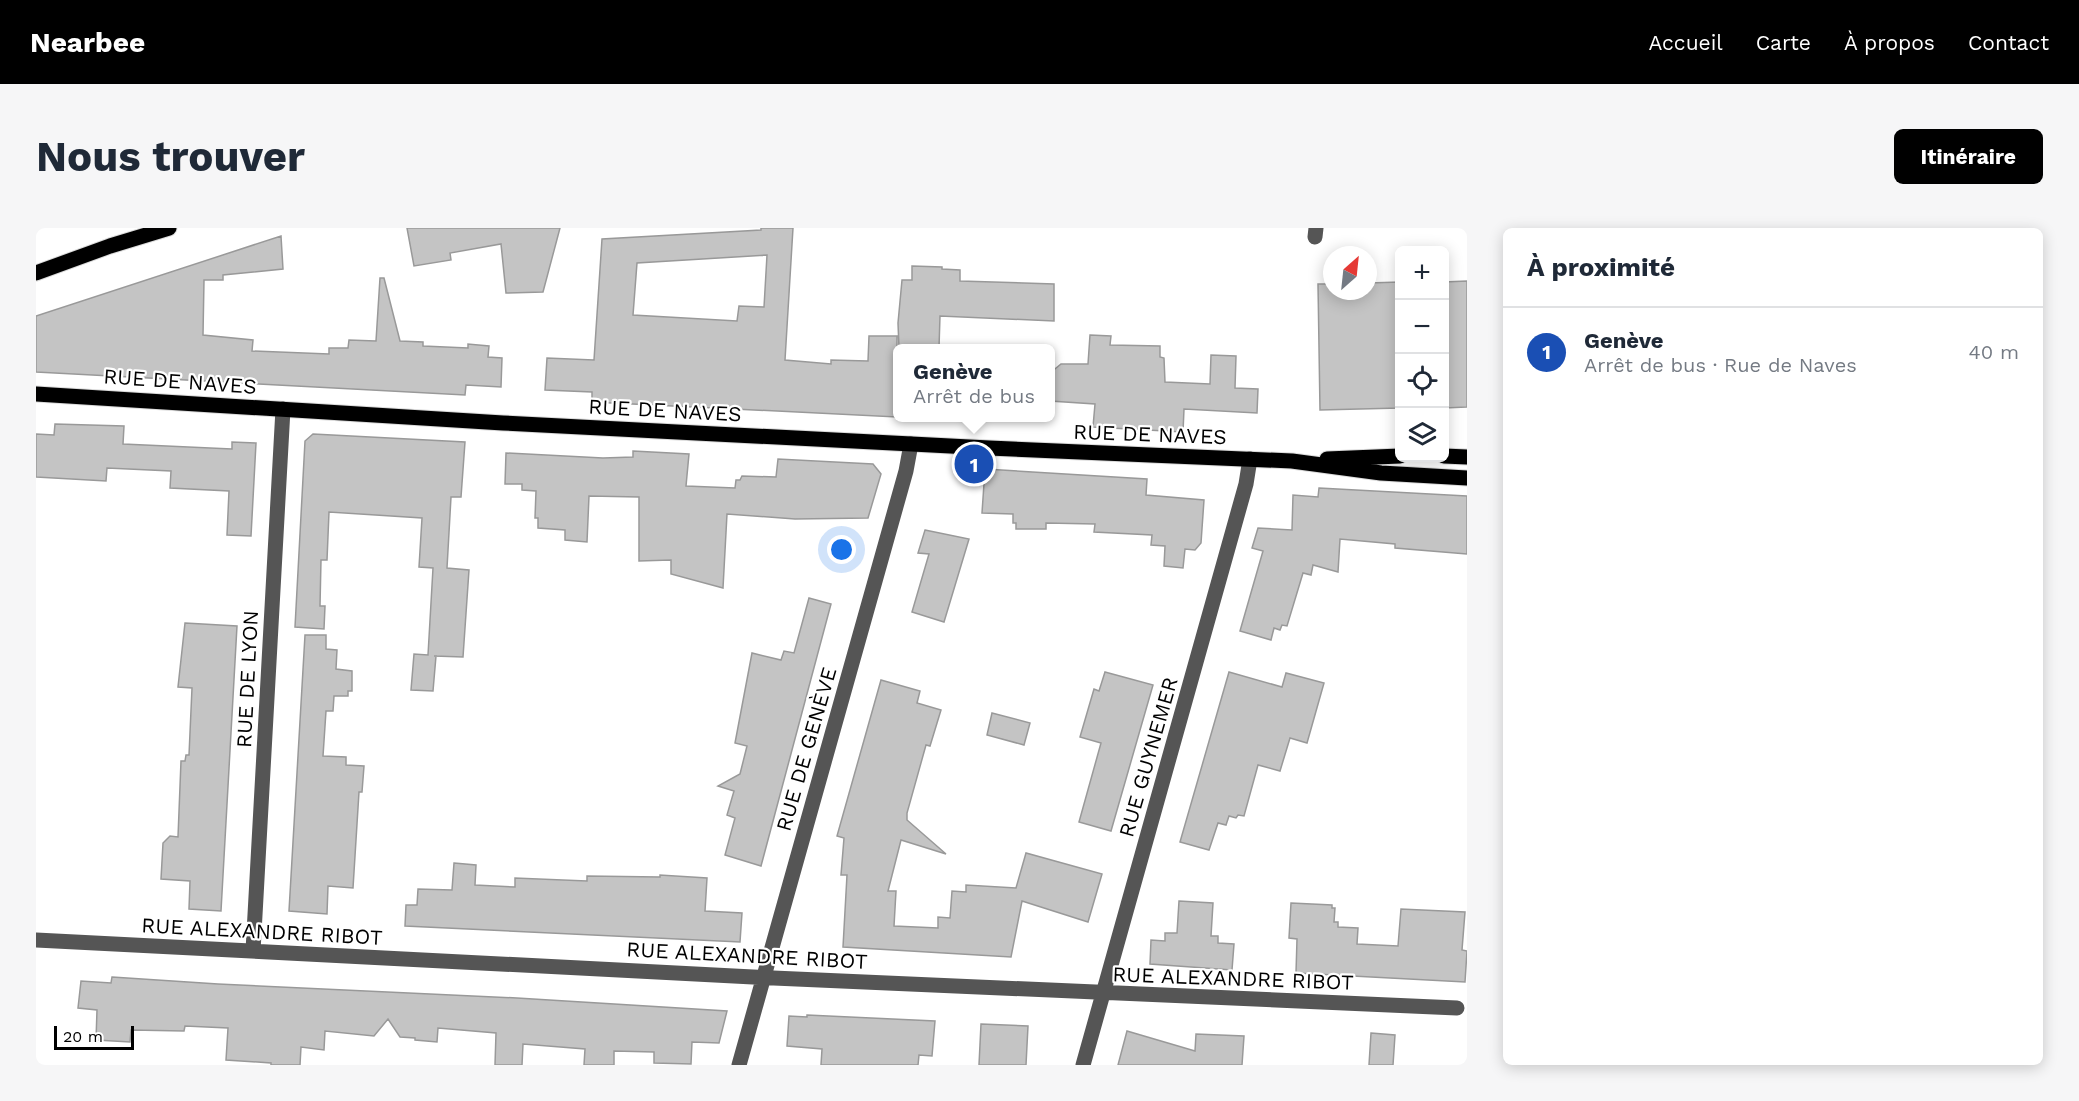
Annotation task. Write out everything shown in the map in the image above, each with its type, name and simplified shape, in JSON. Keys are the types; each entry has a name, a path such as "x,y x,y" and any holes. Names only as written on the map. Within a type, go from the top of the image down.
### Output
{"main road":[{"path":"36,273 110,246 169,228"},
{"name":"RUE DE NAVES","path":"36,394 911,444 1292,461 1390,473 1467,478"},
{"name":"RUE DE NAVES","path":"1292,461 1395,456"},
{"path":"1449,456 1467,457"}],"street":[{"name":"RUE DE LYON","path":"254,951 283,409"},
{"name":"RUE DE GENÈVE","path":"739,1065 906,471 911,444"},
{"name":"RUE GUYNEMER","path":"1083,1065 1246,484 1250,459"},
{"name":"RUE ALEXANDRE RIBOT","path":"36,940 764,978 1457,1008"}],"building":[{"path":"407,228 560,228 543,292 506,293 501,244 450,253 451,260 414,266"},
{"path":"761,228 793,228 785,360 831,364 831,360 868,361 869,336 897,336 897,344 893,344 893,417 592,402 592,392 545,390 547,358 594,360 602,239 761,230","holes":["767,255 764,307 739,306 737,321 633,315 637,263"]},
{"path":"281,236 283,269 223,275 223,280 204,280 203,335 253,340 252,351 329,354 329,348 348,348 349,340 376,341 380,278 384,278 400,341 423,342 423,346 468,348 468,344 489,346 488,357 502,358 501,387 466,385 465,395 36,372 36,316"},
{"path":"912,266 960,270 960,281 1054,284 1054,321 940,316 939,344 899,344 898,323 902,280 912,280"},
{"path":"1467,281 1467,407 1449,408 1449,282"},
{"path":"1395,282 1395,408 1320,410 1318,284 1323,284 1323,300 1377,300 1377,283"},
{"path":"1090,335 1111,336 1110,345 1160,346 1160,357 1164,358 1165,382 1210,384 1211,355 1236,356 1235,388 1258,389 1257,413 1184,409 1183,432 1093,427 1095,404 1055,401 1055,369 1061,364 1088,364"},
{"path":"55,424 124,426 123,444 232,449 232,442 256,443 251,536 227,535 229,491 170,488 171,471 107,468 106,481 36,477 36,434 54,435"},
{"path":"313,434 465,442 461,497 451,497 447,568 469,570 463,657 436,656 433,691 411,690 414,654 428,655 433,568 419,567 422,518 329,512 327,560 321,560 320,606 325,606 324,629 295,627 305,441"},
{"path":"633,451 689,454 686,486 735,488 736,480 740,480 742,476 776,477 778,459 873,464 881,474 868,518 795,519 727,514 723,588 671,574 671,560 639,561 639,497 589,496 587,542 565,540 565,530 538,528 538,518 535,518 536,491 522,490 522,484 505,484 506,453 603,458 633,457"},
{"path":"985,469 1147,479 1146,495 1204,500 1201,543 1195,550 1185,549 1183,568 1164,566 1165,546 1151,545 1152,535 1094,532 1095,524 1046,523 1046,529 1016,529 1013,514 982,513"},
{"path":"1319,488 1467,496 1467,554 1395,548 1395,544 1340,539 1338,572 1313,565 1311,575 1303,573 1287,626 1282,625 1280,630 1274,628 1271,640 1240,631 1263,551 1252,548 1258,528 1292,530 1293,495 1318,497"},
{"path":"925,530 969,539 944,622 912,612 929,554 918,553"},
{"path":"809,598 831,604 761,866 725,855 735,818 727,815 734,791 718,786 740,774 747,746 735,743 752,653 781,660 784,651 794,653"},
{"path":"185,623 237,626 221,911 189,909 190,881 161,879 163,843 170,836 178,837 181,761 185,761 186,755 189,755 192,688 178,687"},
{"path":"305,635 326,635 326,649 337,650 336,669 352,671 352,691 348,691 348,696 334,696 333,711 326,711 323,756 346,757 346,765 364,766 362,792 359,792 353,888 328,886 327,914 289,911"},
{"path":"1105,672 1153,685 1111,831 1079,822 1101,743 1080,737 1094,689 1099,691"},
{"path":"1229,672 1282,687 1286,673 1324,683 1307,743 1290,738 1280,771 1258,765 1244,816 1238,815 1236,818 1229,816 1226,825 1218,823 1209,850 1180,842"},
{"path":"881,680 920,691 917,703 941,710 930,746 926,745 907,820 946,854 901,840 888,891 896,891 894,926 938,928 938,917 950,918 952,891 966,892 966,885 1016,888 1026,853 1102,874 1088,922 1022,901 1011,957 843,947 847,875 841,875 844,838 837,836"},
{"path":"992,713 1030,723 1024,745 987,735"},
{"path":"454,863 476,865 475,885 515,887 515,878 587,881 587,876 660,877 660,875 707,878 705,911 742,913 740,942 405,926 406,905 417,905 418,889 452,890"},
{"path":"1179,901 1213,903 1211,936 1218,936 1218,943 1234,944 1232,970 1150,964 1151,940 1165,941 1165,933 1177,933"},
{"path":"1291,903 1332,905 1332,908 1335,908 1334,922 1338,922 1338,927 1358,928 1357,944 1398,946 1401,909 1465,912 1462,950 1467,951 1465,982 1296,973 1297,939 1289,938"},
{"path":"112,977 727,1011 719,1043 692,1042 691,1064 654,1063 654,1052 614,1051 614,1065 584,1065 585,1049 523,1044 522,1065 495,1065 496,1033 438,1028 437,1042 415,1040 415,1038 400,1037 388,1019 374,1036 325,1031 324,1050 301,1047 300,1065 271,1065 271,1063 226,1060 228,1028 185,1026 184,1031 131,1030 130,1042 96,1040 97,1010 78,1008 81,981 111,983"},
{"path":"807,1015 935,1021 932,1056 919,1055 918,1065 821,1065 822,1049 787,1046 789,1016 807,1017"},
{"path":"981,1024 1028,1026 1026,1065 979,1065"},
{"path":"1127,1031 1195,1051 1196,1034 1244,1036 1242,1065 1118,1065"},
{"path":"1371,1033 1395,1035 1393,1065 1369,1065"}],"place":[{"name":"Genève","path":"974,464"}]}
